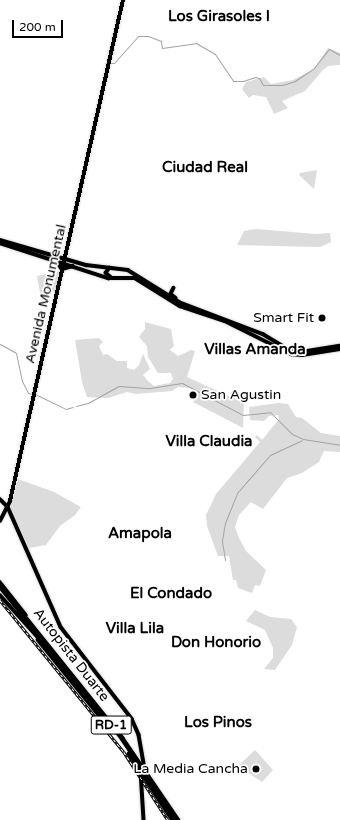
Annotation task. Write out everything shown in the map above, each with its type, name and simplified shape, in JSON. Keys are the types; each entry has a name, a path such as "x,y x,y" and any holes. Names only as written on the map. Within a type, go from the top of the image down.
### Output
{"highway":[{"name":"Autopista Duarte","path":"0,586 143,769 173,820"},
{"name":"Autopista Duarte","path":"0,590 19,611"},
{"name":"Autopista Duarte","path":"38,635 134,755 178,820"}],"main road":[{"name":"Avenida Monumental","path":"0,520 8,507 123,0"},
{"path":"0,241 60,257 64,261 76,266 116,278 135,278 180,306 220,319 294,355 340,348"},
{"path":"16,245 54,260 71,260 94,266 113,267 128,270 186,306 265,335 296,352 340,348"},
{"path":"60,257 66,252 71,260"},
{"path":"54,260 62,269 76,266"},
{"path":"113,267 107,270 106,273 116,278"},
{"path":"160,290 167,293 173,288 171,294 186,306"},
{"path":"258,337 260,333"},
{"path":"265,335 265,340"},
{"path":"0,499 8,507 61,627 132,719 139,735 143,769 142,785 144,820"},
{"name":"Autopista Duarte","path":"0,582 38,635"},
{"path":"0,595 38,635"},
{"path":"134,755 141,754"},
{"path":"142,785 149,781"}],"shaded area":[{"path":"328,48 340,53 340,65 328,66 305,91 282,101 288,108 274,114 266,97 253,95 249,98 242,89 246,82 264,77 271,84 293,80 314,69"},
{"path":"317,170 314,189 299,175 300,173"},
{"path":"256,229 316,234 330,233 331,242 320,247 237,245 244,231"},
{"path":"60,271 56,291 40,293 37,276"},
{"path":"145,322 171,329 174,346 170,350 178,356 191,350 195,351 187,377 244,403 243,428 193,402 198,394 190,388 178,387 172,391 136,394 127,392 108,398 87,397 82,382 75,340 99,338 103,342 99,346 103,355 107,354 117,361 127,361 127,368 134,370 139,365 143,354 150,369 143,375 148,381 154,386 170,383 173,379 171,373 158,373 148,357 147,346 139,337 145,329"},
{"path":"278,403 288,404 296,417 302,418 321,433 340,436 340,452 324,451 319,462 302,473 287,478 263,509 251,502 239,515 235,527 239,538 246,551 266,570 260,586 255,585 252,593 238,588 236,580 233,580 229,556 218,556 207,526 206,515 216,494 260,442 255,437 257,435 262,440 279,419 278,415 269,416 264,421 250,420 249,407"},
{"path":"18,479 54,492 81,507 75,515 60,526 46,545 29,548 10,508"},
{"path":"255,610 270,617 291,619 297,627 292,645 275,670 264,669 273,658 273,648 265,630 246,621"},
{"path":"255,750 273,770 262,782 238,766"}],"waterway":[{"path":"105,63 114,63 138,36 148,36 161,41 162,48 196,43 215,54 233,81 243,81 255,77 259,78 263,85 282,85 295,81 314,68 329,49 340,55"},
{"path":"0,344 16,353 22,381 28,393 32,394"},
{"path":"76,406 88,403 119,386 150,388 182,383 243,415 270,412 292,434 303,439 340,445"},
{"path":"35,394 66,409 73,407"},
{"path":"225,560 222,540 225,523 237,493 270,455 302,440"}],"railway":[{"path":"0,600 124,752 168,820"}],"place":[{"name":"Smart Fit","path":"322,318"},
{"name":"San Agustin","path":"193,395"},
{"name":"La Media Cancha","path":"256,769"}],"district":[{"name":"Los Girasoles I","path":"219,17"},
{"name":"Ciudad Real","path":"205,168"},
{"name":"Villas Amanda","path":"255,350"},
{"name":"Villa Claudia","path":"209,442"},
{"name":"Amapola","path":"140,534"},
{"name":"El Condado","path":"171,594"},
{"name":"Villa Lila","path":"135,629"},
{"name":"Don Honorio","path":"216,643"},
{"name":"Los Pinos","path":"218,723"}]}
